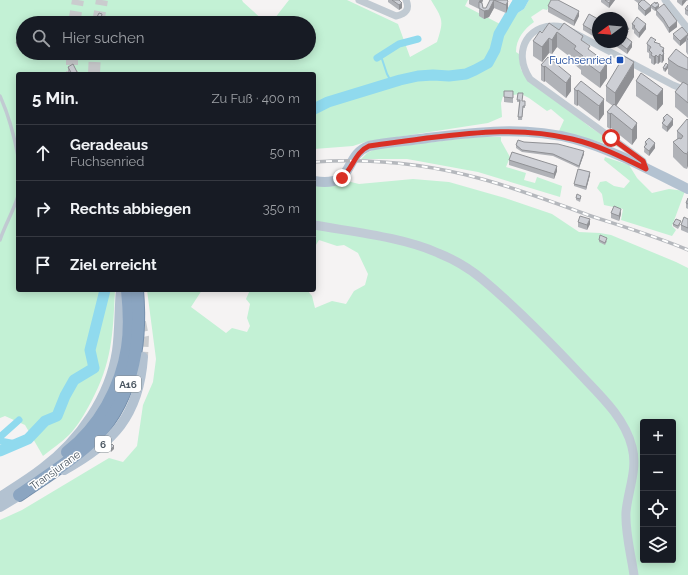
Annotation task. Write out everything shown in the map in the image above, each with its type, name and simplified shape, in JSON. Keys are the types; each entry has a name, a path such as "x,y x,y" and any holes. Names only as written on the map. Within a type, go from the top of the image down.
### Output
{"highway":[{"name":"Transjurane","path":"43,468 64,455 86,434 105,409 114,391 123,367 127,348 129,325 127,292"},
{"name":"Transjurane","path":"19,495 89,445 104,426 122,398 131,377 138,337 137,292"}],"main road":[{"path":"316,181 330,182 339,179 346,173 359,153 369,146 482,131 512,131 545,134 574,139 606,150 688,189"},
{"name":"6","path":"43,468 64,450 84,427 106,388 117,352 120,325 121,292"},
{"name":"6","path":"19,495 86,457 102,446 115,433 136,398 144,357"},
{"name":"Transjurane","path":"0,497 43,468"},
{"name":"Transjurane","path":"0,507 19,495"}],"street":[{"path":"359,0 396,16 401,15 407,10 408,5 406,0"},
{"path":"665,0 688,29"},
{"path":"646,169 643,161 530,79 524,69 522,59 522,51 525,44 531,35 544,27 563,27 673,85 688,91"},
{"path":"316,225 406,243 438,253 464,266 481,278 542,334 601,397 623,424 629,436 634,456 634,469 626,512 626,534 634,575"}],"lane":[{"path":"0,96 7,111 16,144"},
{"path":"0,240 16,203"}],"green space":[{"path":"0,0 242,0 258,16 16,16 16,60 316,60 316,16 276,16 289,0 347,0 398,24 410,57 437,42 441,29 441,20 431,0 468,0 465,6 500,24 524,9 529,0 553,0 547,10 543,9 531,17 534,22 524,31 517,43 516,52 519,54 521,70 531,80 590,127 622,148 559,131 564,120 551,109 547,111 521,94 503,96 501,103 502,117 488,123 365,142 353,146 316,149 316,72 16,72 16,292 115,292 110,348 103,374 98,388 84,415 63,441 43,456 25,425 5,416 0,418"},
{"path":"476,137 501,137 501,141 510,157 506,167 526,173 524,180 535,183 537,177 562,186 560,197 478,172 407,159 361,159 367,153 375,149"},
{"path":"605,157 629,165 637,178 652,193 669,189 685,191 672,226 676,230 672,236 621,220 623,209 604,205 602,194 597,188 600,182 606,181 614,186 624,188 630,181 604,160"},
{"path":"339,179 359,184 413,179 449,182 505,198 552,214 579,232 611,235 688,268 688,575 0,575 0,520 22,510 109,458 123,462 137,446 143,405 153,382 156,359 147,292 201,292 191,307 226,333 232,328 247,332 250,326 247,318 250,304 246,299 249,292 309,292 312,296 315,308 332,301 346,304 354,291 365,285 368,274 358,253 344,245 337,246 319,240 316,245 316,181"}],"water":[{"path":"513,0 529,0 524,9 500,24"}],"building":[{"path":"392,0 399,0 402,3 399,5"},
{"path":"490,0 494,0 489,10 484,11 479,8 479,2 482,3 483,8 486,8"},
{"path":"494,0 507,0 508,1 506,5"},
{"path":"551,0 558,0 579,11 574,21 548,6"},
{"path":"642,0 651,6 645,11 638,4"},
{"path":"655,2 659,5 655,8 651,5"},
{"path":"664,4 677,21 669,28 656,10"},
{"path":"589,14 592,16 592,30 583,25"},
{"path":"637,17 646,24 639,33 632,24"},
{"path":"549,23 559,30 564,23 583,36 581,40 590,46 588,49 607,63 600,73 581,59 583,56 574,49 576,46 557,32 552,40 549,38 542,47 533,41 540,31 542,33"},
{"path":"682,27 688,34 680,41 673,34"},
{"path":"651,37 656,40 654,42 660,44 660,46 664,48 662,51 664,53 662,56 660,54 658,57 656,55 654,57 651,55 652,53 649,50 651,47 647,43"},
{"path":"628,39 632,42 628,48"},
{"path":"676,49 688,58 688,70 678,66 668,59"},
{"path":"624,56 634,62 615,93 606,86"},
{"path":"548,57 571,76 566,83 545,66 544,67 541,65"},
{"path":"666,63 668,65 665,69 663,68"},
{"path":"73,64 77,72 71,72 68,67"},
{"path":"641,73 663,89 657,96 636,81"},
{"path":"581,81 604,99 599,106 578,90 577,91 574,89"},
{"path":"683,82 688,85 688,103 675,92"},
{"path":"504,91 513,91 513,98 504,97"},
{"path":"518,93 523,93 522,101 525,101 522,117 518,117 520,100 517,100"},
{"path":"614,104 637,123 632,130 611,113 610,114 607,112"},
{"path":"667,114 673,119 667,127 662,123 665,120 663,118"},
{"path":"687,119 687,154 673,142 679,138 681,139 683,136 677,131"},
{"path":"649,138 655,143 649,151 644,147 647,144 645,142"},
{"path":"518,140 524,142 558,144 584,151 579,166 553,154 522,150 516,145"},
{"path":"512,152 557,166 554,174 509,160"},
{"path":"578,169 590,172 586,187 574,184"},
{"path":"577,194 581,196 580,199 576,198"},
{"path":"614,206 621,209 619,216 611,213"},
{"path":"580,216 590,219 587,225 578,222"},
{"path":"684,217 688,219 688,228 681,225"},
{"path":"676,219 681,221 678,226 673,224"},
{"path":"600,235 607,238 605,243 599,240"},
{"path":"112,444 114,446 111,449 109,447"}],"waterway":[{"path":"316,108 328,102 400,80 418,76 449,76 466,74 475,70 488,63 495,50 499,34 519,0"},
{"path":"377,58 399,44 418,39"},
{"path":"381,56 387,74 392,83"},
{"path":"0,451 28,439 45,421 57,416 65,396 74,380 94,368 90,350 104,292"},
{"path":"0,437 19,420"},
{"path":"0,441 16,444"}],"tunnel":[{"path":"75,16 78,0"},
{"path":"99,16 102,0"},
{"path":"72,60 72,72"},
{"path":"94,72 95,60"},
{"path":"141,322 144,337 143,357"}],"railway":[{"path":"316,162 356,161 399,163 441,169 522,191 688,250"}],"place":[{"name":"Fuchsenried","path":"620,60"}],"route":[{"path":"342,178 359,153 369,146 482,131 512,131 545,134 574,139 606,150 646,169 643,161 611,138"}]}
